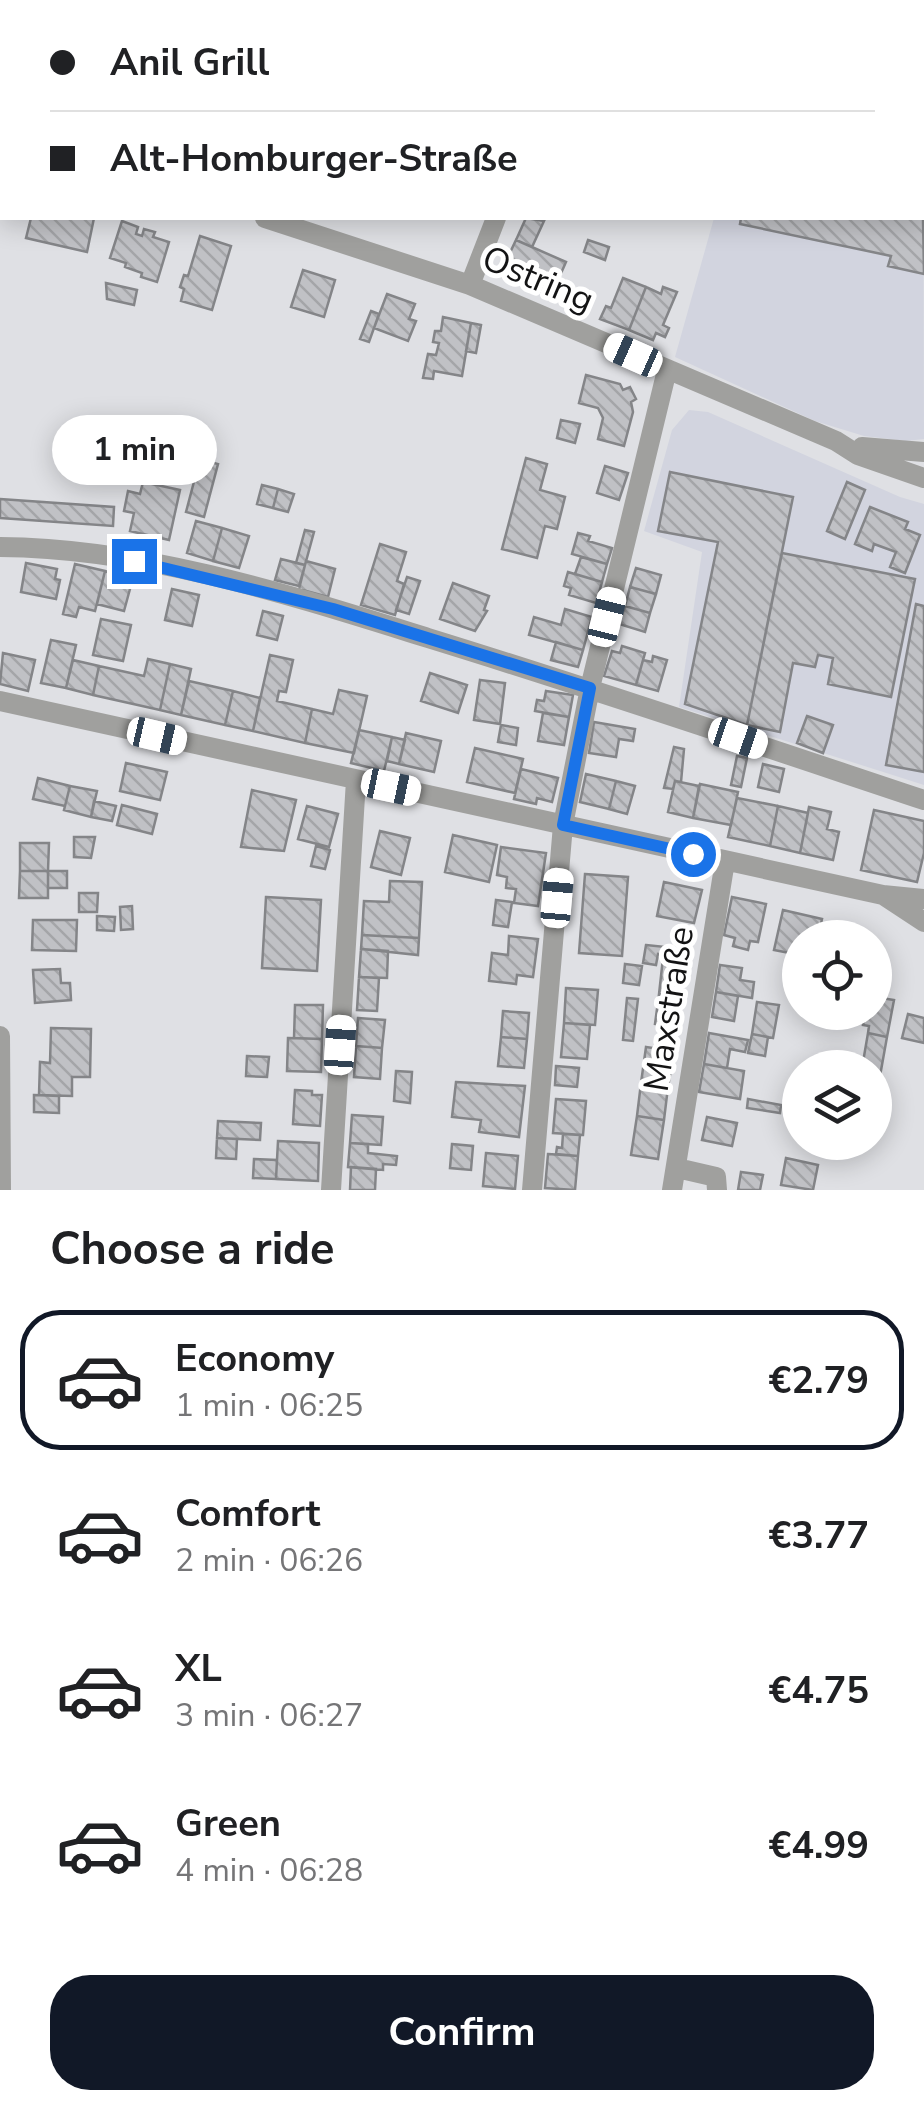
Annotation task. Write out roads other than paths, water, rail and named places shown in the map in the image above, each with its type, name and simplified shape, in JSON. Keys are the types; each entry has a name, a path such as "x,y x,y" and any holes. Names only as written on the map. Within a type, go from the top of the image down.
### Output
{"street":[{"name":"Ostring","path":"271,220 470,285 836,441 858,455 924,478"},
{"path":"470,285 495,220"},
{"path":"532,1190 563,825 590,688 667,370"},
{"name":"Ostring","path":"836,441 875,450 924,452"},
{"path":"0,547 105,556 248,586 590,688 924,800"},
{"path":"0,703 883,895 924,899"},
{"path":"330,1190 356,780"},
{"name":"Maxstraße","path":"672,1190 725,861"},
{"path":"883,895 924,922"},
{"path":"0,1036 1,1190"},
{"path":"677,1168 709,1173 716,1177 717,1190"}]}
